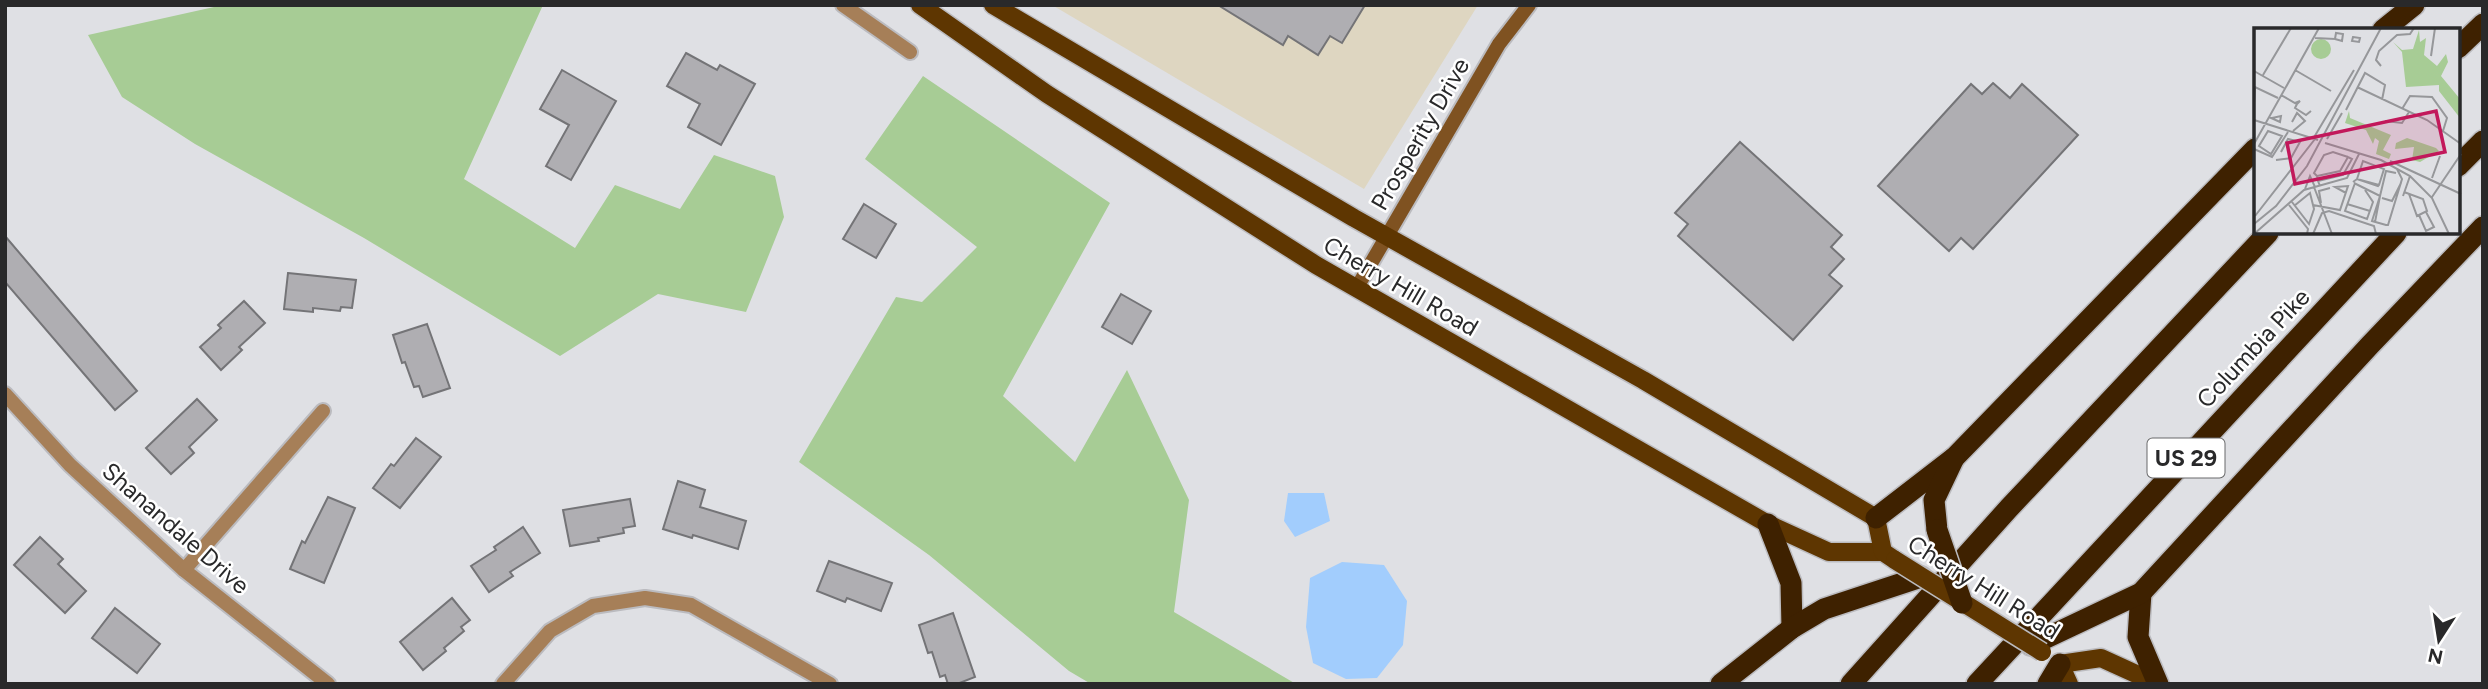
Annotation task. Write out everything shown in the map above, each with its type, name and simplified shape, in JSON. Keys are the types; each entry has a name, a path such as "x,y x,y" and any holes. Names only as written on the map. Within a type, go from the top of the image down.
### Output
{"highway":[{"path":"2385,28 2414,5"},
{"path":"2460,46 2483,24"},
{"path":"2460,164 2483,141"},
{"path":"1876,517 1955,457 2254,150"},
{"path":"2048,684 2044,654 2054,634 2141,593 2483,227"},
{"path":"1851,684 2009,508 2267,234"},
{"name":"Columbia Pike","path":"1977,684 2395,234"},
{"path":"1955,457 1934,500 1937,530 1962,603"},
{"path":"1768,524 1791,583 1792,628"},
{"path":"1721,684 1792,628 1824,609 1920,577"},
{"path":"2141,593 2138,637 2158,684"}],"main road":[{"name":"Cherry Hill Road","path":"920,5 1070,109 1356,289 1768,524 1829,552 1889,556 2044,654"},
{"name":"Cherry Hill Road","path":"993,5 1387,236 1643,380 1876,517 1889,556"},
{"path":"2044,654 2101,658 2158,684"},
{"path":"2044,654 2069,684"}],"street":[{"path":"843,5 910,52"},
{"name":"Prosperity Drive","path":"1356,289 1499,44 1529,5"},
{"name":"Shanandale Drive","path":"5,394 70,466 184,570 328,684"},
{"path":"184,570 323,411"},
{"path":"503,684 550,631 593,606 645,598 691,605 830,684"}],"shaded area":[{"path":"1052,5 1478,5 1364,189"}],"green space":[{"path":"223,5 543,5 464,179 575,248 615,185 680,209 714,155 775,176 784,217 746,312 658,294 560,356 364,238 195,144 122,97 88,35"},
{"path":"923,76 1110,203 1003,396 1075,462 1127,370 1189,500 1174,612 1296,684 1091,684 1069,671 929,555 799,462 896,297 922,302 977,247 865,159"}],"water":[{"path":"1288,493 1324,493 1330,521 1295,537 1284,521"},
{"path":"1342,562 1384,565 1407,601 1403,645 1377,678 1346,679 1313,663 1306,627 1310,578"}],"building":[{"path":"1218,5 1365,5 1342,43 1330,36 1318,55 1288,36 1283,45"},
{"path":"686,53 717,70 720,65 755,84 721,145 688,127 700,104 667,86"},
{"path":"562,70 616,101 571,180 546,166 569,125 540,109"},
{"path":"1993,83 2010,98 2022,84 2078,135 1973,249 1961,238 1949,251 1878,186 1971,84 1982,94"},
{"path":"1740,142 1842,235 1831,247 1844,259 1829,275 1842,286 1793,340 1678,236 1688,224 1675,213"},
{"path":"864,204 896,224 876,258 843,239"},
{"path":"5,236 137,391 115,410 5,282"},
{"path":"288,273 356,280 352,308 341,307 340,311 313,308 313,312 284,309"},
{"path":"1121,294 1151,311 1132,344 1102,327"},
{"path":"244,301 265,323 239,347 242,350 221,370 200,347 221,328 218,325"},
{"path":"427,324 450,388 423,397 419,386 414,387 405,362 402,363 393,335"},
{"path":"197,399 217,420 189,447 194,453 171,474 146,448"},
{"path":"416,438 441,457 400,508 373,488"},
{"path":"678,481 705,490 700,507 746,521 738,549 663,529"},
{"path":"328,497 355,508 324,583 290,569 302,541 305,543"},
{"path":"630,499 635,526 623,528 624,533 598,538 599,541 570,546 563,510"},
{"path":"523,527 540,553 510,572 513,576 489,592 471,566 496,550 494,547"},
{"path":"40,537 63,559 58,564 86,591 65,613 14,565"},
{"path":"829,561 892,583 881,611 847,598 845,602 817,591"},
{"path":"452,598 470,620 461,627 464,631 444,648 446,651 423,670 400,642"},
{"path":"115,608 160,644 137,673 92,638"},
{"path":"953,613 975,677 957,684 948,684 945,675 940,677 932,652 928,653 919,625"}]}
